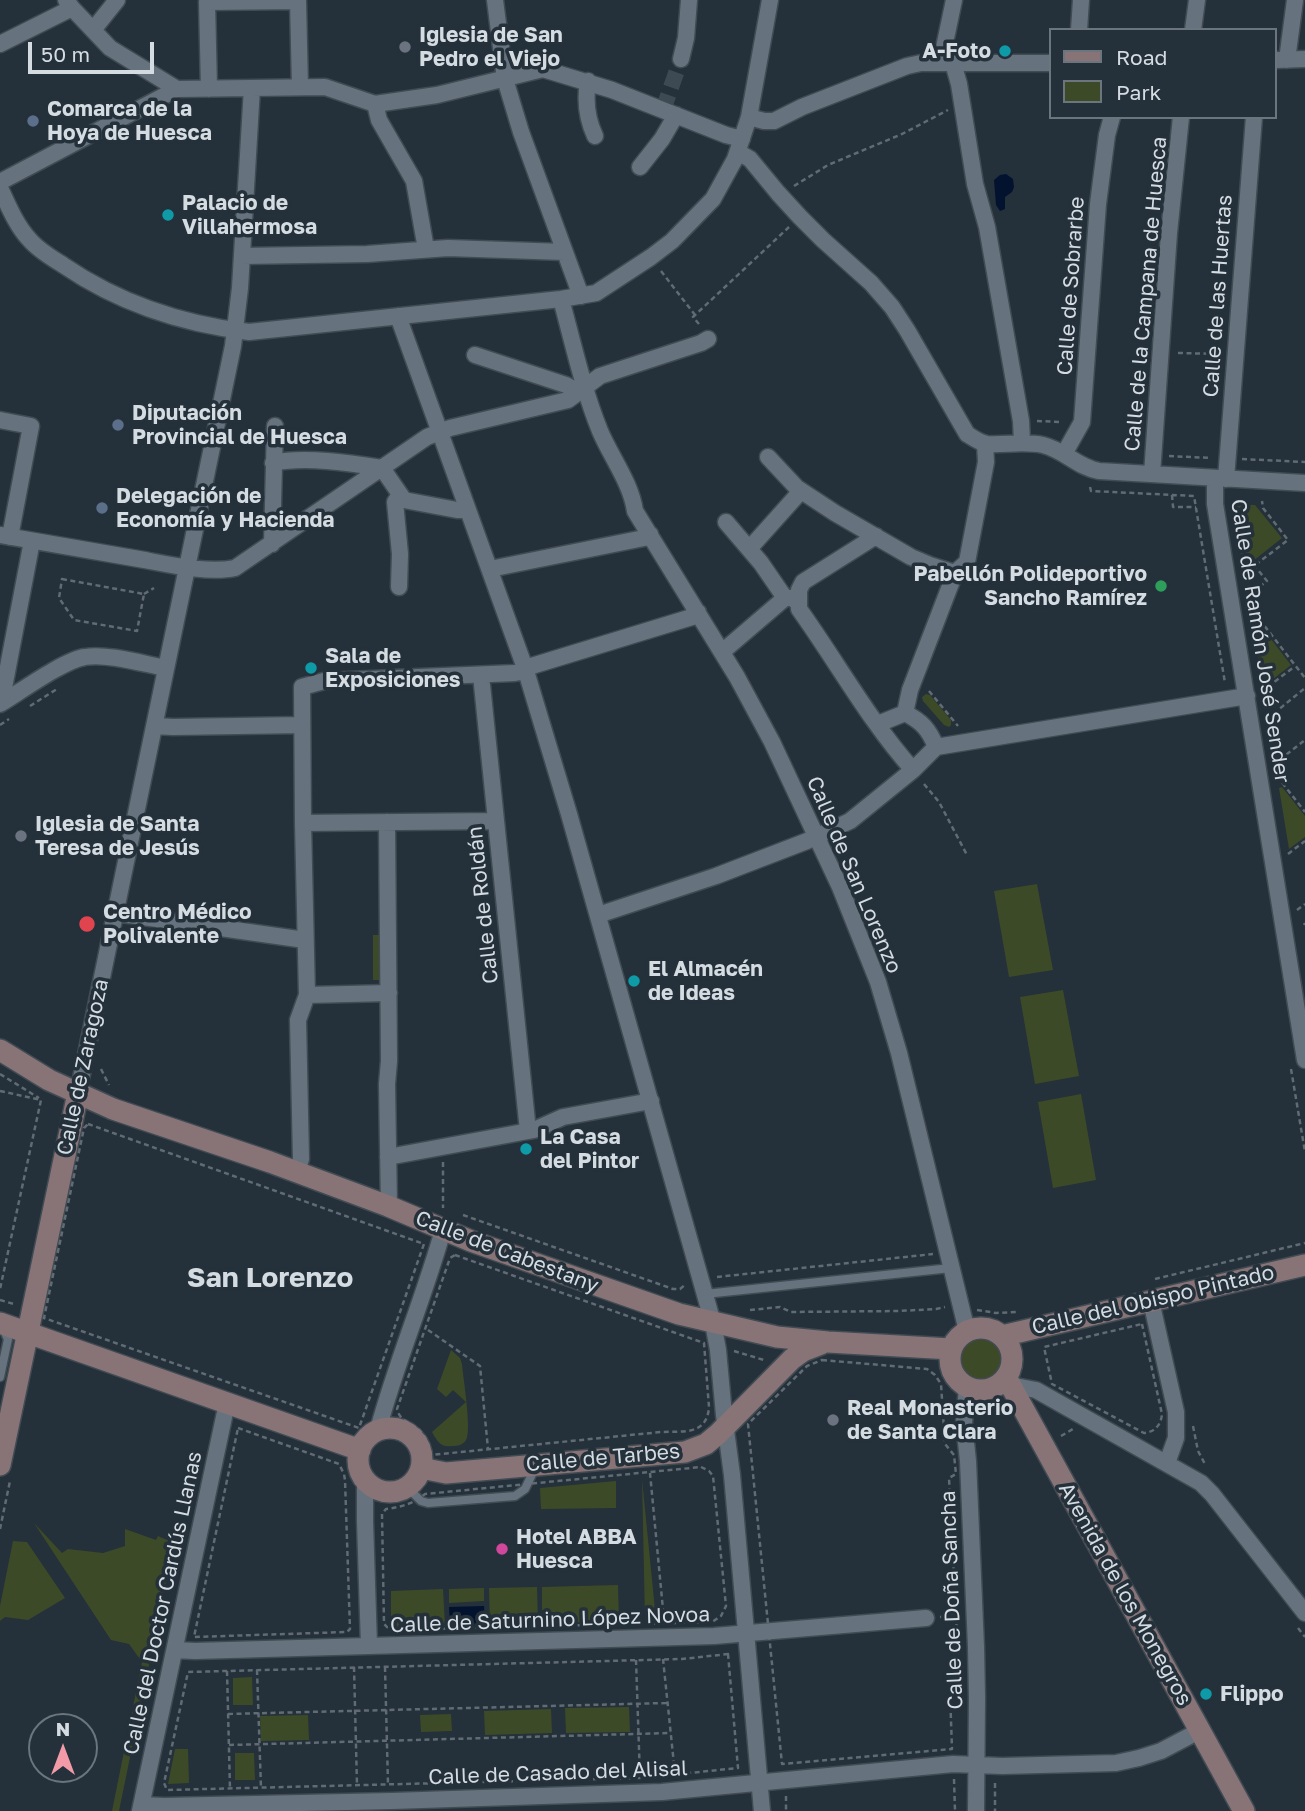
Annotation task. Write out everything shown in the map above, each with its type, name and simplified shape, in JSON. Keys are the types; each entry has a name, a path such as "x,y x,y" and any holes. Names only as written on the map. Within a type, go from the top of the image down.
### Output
{"street":[{"path":"93,30 117,0"},
{"path":"495,0 505,79 521,132 581,296"},
{"path":"681,59 690,0"},
{"path":"0,188 29,239 43,252 84,280 159,314 191,323 249,332 596,293 672,241 713,199 740,145 749,117 770,0"},
{"path":"954,0 947,62 959,84 975,184 987,228 1021,421 1022,442"},
{"path":"1079,28 1082,0"},
{"path":"1194,28 1198,0"},
{"path":"1295,0 1281,60 1305,59"},
{"path":"209,89 207,2 304,1 306,87"},
{"path":"0,44 69,4 110,48 183,89"},
{"path":"749,117 774,121 802,107 921,63 1050,63"},
{"path":"0,182 183,89 325,87 375,104 437,95 543,69 588,81 726,135 740,145 780,196 871,283 892,307 967,435 985,444 1022,442 1045,446 1100,471 1305,482"},
{"path":"588,81 586,91 589,124 595,136"},
{"name":"Calle de Zaragoza","path":"0,1465 236,330 252,88"},
{"path":"375,104 379,120 414,181 426,248"},
{"path":"640,167 662,139 676,115"},
{"name":"Calle de Sobrarbe","path":"1064,454 1082,422 1098,204 1111,119"},
{"name":"Calle de la Campana de Huesca","path":"1152,474 1169,233 1181,119"},
{"name":"Calle de las Huertas","path":"1220,478 1235,354 1254,119"},
{"path":"242,256 367,254 426,248 564,253"},
{"name":"Calle de San Lorenzo","path":"561,299 582,389 633,498 635,511 737,677 772,742 840,887 881,994 900,1053 967,1331"},
{"path":"398,316 526,670 651,1101 733,1404"},
{"path":"0,421 31,426 5,536 187,566 228,570 272,544 427,437 450,428 568,400 600,376 708,339"},
{"path":"475,355 582,389"},
{"path":"272,544 275,426"},
{"path":"905,713 911,690 956,573 967,562 986,462 985,444"},
{"path":"768,457 801,491 835,513 911,557 956,573"},
{"path":"273,463 341,462 382,468 404,500 468,510"},
{"name":"Calle de Ramón José Sender","path":"1220,478 1215,504 1254,694 1297,1059"},
{"path":"749,549 801,491"},
{"path":"399,587 400,554 395,502 400,495"},
{"path":"726,522 799,609 899,754 913,770"},
{"path":"490,569 644,538 650,534"},
{"path":"722,652 792,601 803,582 876,536"},
{"path":"5,696 32,541"},
{"path":"296,1172 301,1159 298,1020 307,995 302,687 324,681 515,674 560,657 692,617 698,612"},
{"path":"5,696 86,656 166,668"},
{"name":"Calle de Roldán","path":"481,676 528,1131"},
{"path":"598,915 670,892 817,837 850,821 913,770 936,747 1254,694"},
{"path":"878,724 905,713 919,720 930,732 936,747"},
{"path":"154,726 302,725"},
{"path":"303,823 496,821"},
{"path":"387,822 389,1207"},
{"path":"115,913 305,940"},
{"path":"307,995 389,993"},
{"name":"Calle de Cabestany","path":"0,1050 49,1080 113,1109 296,1172 443,1230 680,1314 777,1338 951,1349"},
{"path":"388,1157 534,1130 564,1117 651,1101"},
{"path":"378,1430 386,1398 443,1230"},
{"name":"Calle del Obispo Pintado","path":"1002,1336 1149,1291 1305,1265"},
{"path":"1149,1291 1176,1412 1176,1438 1167,1463"},
{"path":"680,1314 705,1294"},
{"path":"1008,1381 1012,1360 1008,1343 1002,1336 985,1328 976,1328 960,1335 951,1349 950,1367 954,1375 967,1387 989,1389 1008,1381 1036,1390 1201,1483 1212,1494 1301,1619"},
{"path":"2,1331 28,1333 360,1450"},
{"name":"Calle de Tarbes","path":"421,1468 446,1473 697,1449 726,1426 733,1404 803,1351 828,1342"},
{"name":"Avenida de los Monegros","path":"1008,1381 1244,1811"},
{"name":"Calle de Doña Sancha","path":"967,1387 964,1423 976,1647 976,1811"},
{"name":"Calle del Doctor Cardús Llanas","path":"141,1808 227,1404"},
{"path":"726,1426 762,1811"},
{"path":"395,1428 411,1436 421,1450 421,1468 413,1482 413,1493 380,1490 362,1474 358,1462 360,1450 367,1438 378,1430 395,1428"},
{"path":"697,1449 716,1452 731,1464"},
{"path":"366,1480 369,1646"},
{"name":"Calle de Saturnino López Novoa","path":"175,1650 714,1636 926,1618"},
{"name":"Calle de Casado del Alisal","path":"141,1808 374,1806 662,1793 953,1764 1116,1763 1161,1751 1199,1731"}],"lane":[{"path":"705,1294 951,1268"},
{"path":"0,1377 8,1339 2,1331"},
{"path":"413,1493 428,1503 515,1496 521,1494 528,1484 537,1464"}],"path":[{"path":"780,196 828,165 902,134 948,110"},
{"path":"695,315 800,216"},
{"path":"202,233 243,235"},
{"path":"651,257 695,315 693,317 708,339"},
{"path":"1180,353 1235,354"},
{"path":"1089,485 1091,491 1194,496 1225,683"},
{"path":"1172,495 1173,508 1196,507"},
{"path":"1242,575 1288,540 1263,508 1262,501"},
{"path":"1245,598 1266,581 1254,565"},
{"path":"144,594 137,631 74,620 59,598 62,579 144,594 153,588"},
{"path":"1247,603 1305,678"},
{"path":"1254,694 1296,666"},
{"path":"22,712 64,684"},
{"path":"924,686 960,727 951,729"},
{"path":"1266,720 1305,688"},
{"path":"0,725 11,718"},
{"path":"1273,765 1305,740"},
{"path":"913,770 939,802 967,855"},
{"path":"1275,773 1305,812"},
{"path":"1288,854 1305,841"},
{"path":"1297,910 1305,904"},
{"path":"1297,1059 1305,1152"},
{"path":"100,1061 103,1076 112,1088"},
{"path":"0,1074 41,1100"},
{"path":"0,1091 41,1100"},
{"path":"0,1289 41,1100"},
{"path":"89,1124 424,1244 359,1428 44,1318 84,1128 89,1124"},
{"path":"443,1158 443,1208"},
{"path":"460,1214 673,1289 680,1289 687,1281"},
{"path":"1149,1291 1305,1243"},
{"path":"710,1277 938,1253"},
{"path":"455,1255 704,1343 709,1412 704,1422 693,1431 488,1449 431,1455 429,1444 421,1432 399,1416 397,1409 450,1258 455,1255"},
{"path":"744,1311 780,1307 791,1312 899,1311 951,1306"},
{"path":"971,1307 985,1312 1021,1311"},
{"path":"1142,1324 1162,1414 1158,1426 1150,1432 1141,1433 1052,1384 1044,1347 1058,1343 1142,1324"},
{"path":"425,1329 480,1366 488,1449"},
{"path":"729,1350 767,1361"},
{"path":"822,1360 931,1371 939,1379 943,1390 945,1444 954,1455 956,1474 949,1478 958,1657 962,1664 963,1692 950,1693 952,1749 782,1764 768,1632 748,1424 807,1366 822,1360"},
{"path":"1058,1438 1073,1429 1064,1424"},
{"path":"1193,1424 1199,1455 1208,1469"},
{"path":"238,1429 339,1464 342,1469 345,1480 350,1629 345,1632 194,1637 238,1429"},
{"path":"701,1467 711,1473 726,1606 724,1612 712,1622 388,1629 384,1624 382,1514 386,1509 406,1506 413,1493 650,1472 701,1467"},
{"path":"650,1472 665,1623"},
{"path":"1301,1619 1305,1637"},
{"path":"728,1654 738,1768 640,1778 261,1788 167,1790 164,1783 188,1672 663,1659 728,1654"},
{"path":"663,1659 675,1774"},
{"path":"636,1660 640,1778"},
{"path":"385,1667 388,1784"},
{"path":"354,1668 357,1785"},
{"path":"257,1670 261,1788"},
{"path":"227,1671 230,1788"},
{"path":"228,1714 667,1703"},
{"path":"229,1745 671,1734"}],"green space":[{"path":"1233,504 1255,505 1282,538 1243,569"},
{"path":"1250,612 1291,665 1263,687"},
{"path":"930,695 951,720 949,727 944,725 923,701 922,697"},
{"path":"1282,787 1305,816 1305,837 1289,849 1279,788"},
{"path":"1037,884 1053,970 1009,977 994,891"},
{"path":"373,935 383,935 383,980 373,980"},
{"path":"1063,990 1079,1076 1035,1084 1020,997"},
{"path":"1081,1094 1096,1180 1053,1188 1038,1102"},
{"path":"982,1337 998,1343 1004,1359 998,1375 982,1381 966,1375 960,1359 966,1343"},
{"path":"451,1350 460,1358 462,1364 467,1404 468,1435 462,1444 445,1446 432,1432 466,1402 453,1390 446,1397 437,1389"},
{"path":"642,1479 656,1620 645,1620"},
{"path":"616,1481 616,1508 541,1509 540,1488"},
{"path":"34,1523 62,1553 68,1549 103,1553 125,1546 125,1529 156,1540 158,1536 174,1543 119,1811 112,1811 142,1662 129,1644 111,1640"},
{"path":"13,1541 27,1542 65,1598 28,1620 5,1617 0,1621 0,1606"},
{"path":"618,1585 619,1621 548,1623 548,1611 542,1610 542,1587"},
{"path":"537,1587 538,1623 490,1625 489,1588"},
{"path":"484,1588 484,1601 449,1603 449,1589"},
{"path":"443,1589 445,1626 391,1627 391,1591"},
{"path":"252,1677 253,1705 233,1705 233,1678"},
{"path":"629,1707 630,1732 566,1733 565,1708"},
{"path":"551,1709 552,1733 485,1735 484,1711"},
{"path":"451,1714 452,1731 421,1732 420,1715"},
{"path":"308,1715 309,1740 261,1741 260,1716"},
{"path":"175,1749 188,1749 189,1783 168,1784"},
{"path":"235,1753 254,1753 255,1780 235,1780"}],"water":[{"path":"1006,174 1013,179 1014,187 1005,197 1005,209 1000,211 996,205 994,180"},
{"path":"484,1606 485,1624 450,1625 449,1607"}],"tunnel":[{"path":"663,110 681,59"}],"place":[{"name":"Iglesia de San Pedro el Viejo","path":"405,47"},
{"name":"A-Foto","path":"1005,51"},
{"name":"Comarca de la Hoya de Huesca","path":"33,121"},
{"name":"Palacio de Villahermosa","path":"168,215"},
{"name":"Diputación Provincial de Huesca","path":"118,425"},
{"name":"Delegación de Economía y Hacienda","path":"102,508"},
{"name":"Pabellón Polideportivo Sancho Ramírez","path":"1161,586"},
{"name":"Sala de Exposiciones","path":"311,668"},
{"name":"Iglesia de Santa Teresa de Jesús","path":"21,836"},
{"name":"Centro Médico Polivalente","path":"87,924"},
{"name":"El Almacén de Ideas","path":"634,981"},
{"name":"La Casa del Pintor","path":"526,1149"},
{"name":"Real Monasterio de Santa Clara","path":"833,1420"},
{"name":"Hotel ABBA Huesca","path":"502,1549"},
{"name":"Flippo","path":"1206,1694"}],"district":[{"name":"San Lorenzo","path":"270,1278"}]}
